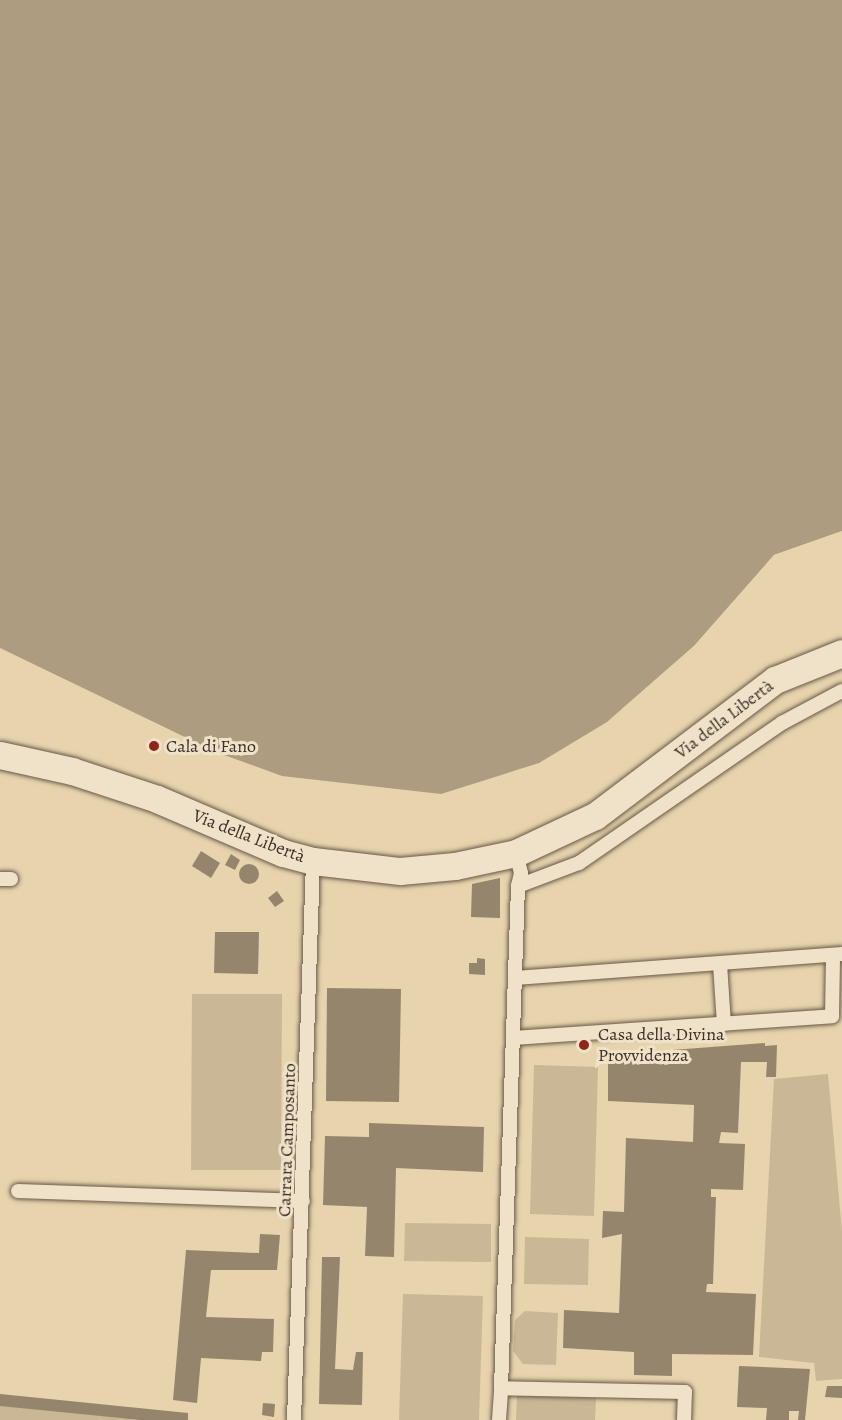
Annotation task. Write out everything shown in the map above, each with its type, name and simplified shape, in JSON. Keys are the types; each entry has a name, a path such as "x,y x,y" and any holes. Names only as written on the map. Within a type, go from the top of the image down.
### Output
{"street":[{"name":"Via della Libertà","path":"0,755 72,771 158,799 283,853 313,861 400,870 454,866 516,852 596,816 775,680 842,652"}],"lane":[{"path":"518,886 579,863 782,723 842,691"},
{"path":"499,1420 518,886 521,873 516,852"},
{"name":"Carrara Camposanto","path":"294,1420 313,861"},
{"path":"513,1038 832,1016 837,955 515,978"},
{"path":"720,964 724,1024"},
{"path":"18,1191 303,1201"},
{"path":"501,1388 685,1392 684,1420"}],"shaded area":[{"path":"0,0 842,0 842,531 774,555 694,646 607,722 539,763 441,794 282,776 216,752 0,648"},
{"path":"192,994 282,994 281,1170 191,1170"},
{"path":"534,1065 598,1067 594,1216 530,1214"},
{"path":"828,1074 842,1232 842,1379 816,1381 814,1363 759,1357 774,1079"},
{"path":"405,1223 491,1224 491,1262 404,1261"},
{"path":"525,1237 589,1239 588,1285 524,1284"},
{"path":"403,1294 483,1296 479,1420 399,1420"},
{"path":"525,1311 558,1313 556,1365 523,1364 513,1351 515,1320"},
{"path":"0,1394 188,1420 0,1420"},
{"path":"517,1396 596,1398 595,1420 516,1420"}],"pier":[{"path":"842,531 776,558 696,648 607,722 694,646 774,555"}],"building":[{"path":"201,851 220,863 211,878 192,866"},
{"path":"231,854 240,860 235,870 225,865"},
{"path":"249,864 256,867 259,874 256,881 249,884 242,881 239,874 242,867"},
{"path":"500,878 500,918 471,917 472,884"},
{"path":"277,891 284,901 275,907 268,898"},
{"path":"215,932 259,932 258,974 214,973"},
{"path":"477,958 485,959 485,975 469,974 469,963 477,963"},
{"path":"327,988 401,989 399,1102 326,1101"},
{"path":"765,1043 765,1046 777,1045 776,1077 766,1077 767,1062 741,1062 738,1133 721,1132 719,1143 745,1144 743,1190 711,1189 711,1197 716,1197 713,1284 707,1284 706,1292 756,1294 753,1355 672,1354 672,1376 634,1375 634,1352 563,1348 564,1310 619,1313 622,1234 602,1238 603,1211 624,1212 626,1138 693,1142 694,1105 608,1101 608,1055 672,1058 672,1050"},
{"path":"369,1123 484,1127 483,1172 396,1168 394,1257 365,1256 367,1207 323,1205 325,1136 369,1137"},
{"path":"260,1234 280,1235 277,1270 211,1270 206,1317 274,1319 273,1352 262,1352 261,1361 201,1358 197,1403 173,1400 186,1250 259,1253"},
{"path":"322,1257 340,1257 335,1369 353,1370 356,1352 363,1352 362,1405 319,1404"},
{"path":"739,1366 810,1369 805,1420 798,1420 799,1411 789,1411 789,1420 766,1420 767,1408 737,1407"},
{"path":"827,1386 842,1386 842,1398 825,1397"},
{"path":"0,1394 188,1413 188,1420 141,1420 0,1406"},
{"path":"263,1403 275,1404 274,1417 262,1415"}],"place":[{"name":"Cala di Fano","path":"154,746"},
{"name":"Casa della Divina Provvidenza","path":"584,1045"}]}
